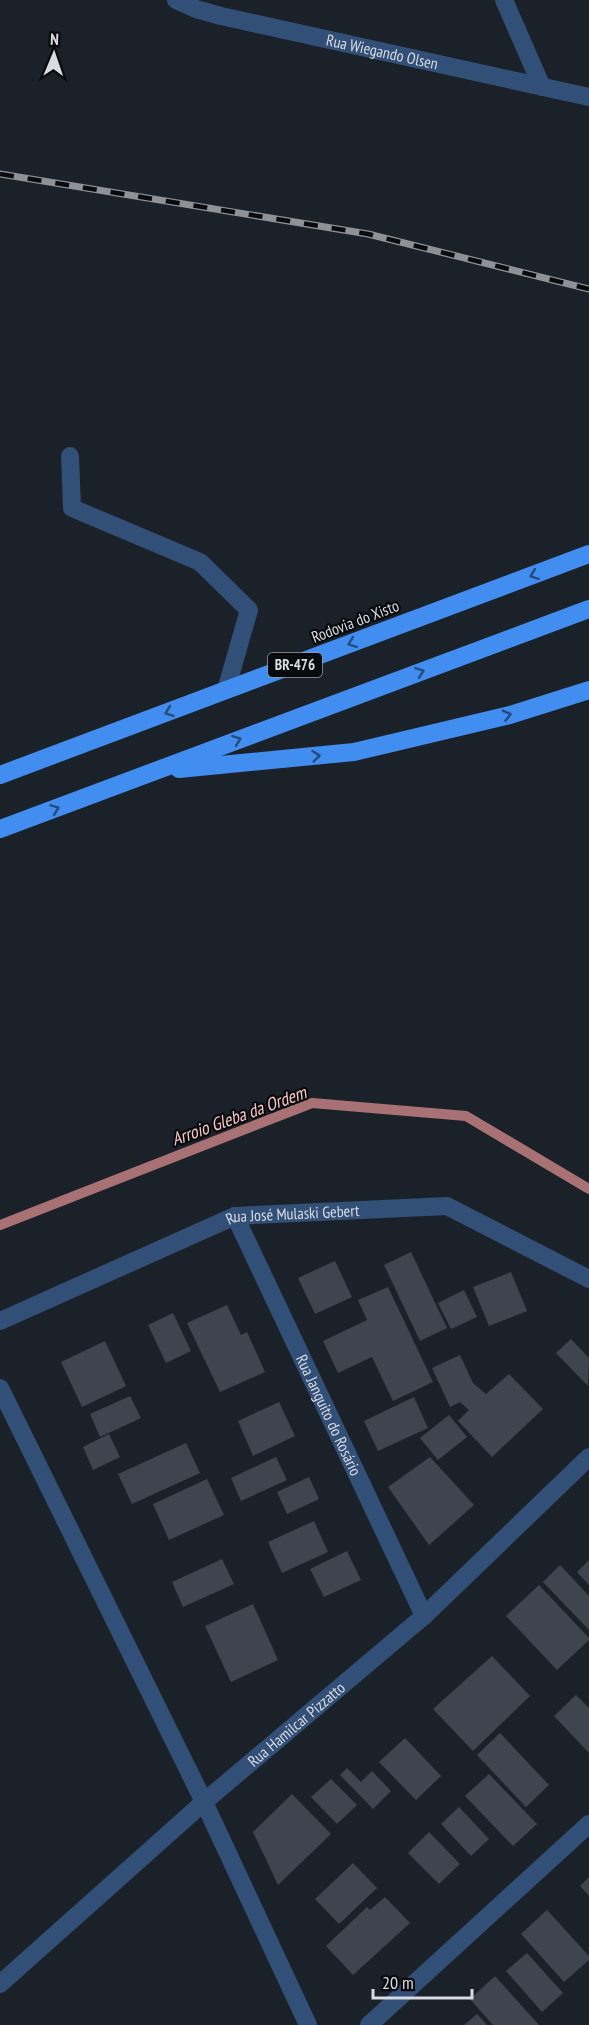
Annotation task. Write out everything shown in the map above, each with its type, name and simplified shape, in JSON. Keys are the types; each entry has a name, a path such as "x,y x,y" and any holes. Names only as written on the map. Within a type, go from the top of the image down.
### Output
{"highway":[{"name":"Rodovia do Xisto","path":"0,775 589,554"},
{"path":"0,829 589,609"},
{"path":"153,772 354,752 510,715 589,690"}],"street":[{"name":"Rua Wiegando Olsen","path":"176,0 220,16 589,97"},
{"path":"504,0 542,87"},
{"path":"70,456 72,508 200,561 249,610 226,690"},
{"name":"Rua José Mulaski Gebert","path":"0,1321 235,1216 447,1206 589,1279"},
{"name":"Rua Janguito do Rosário","path":"235,1216 423,1616"},
{"path":"0,1388 204,1802 308,2025"},
{"name":"Rua Hamilcar Pizzatto","path":"0,1984 204,1802 423,1616 589,1457"},
{"path":"369,2025 589,1824"}],"building":[{"path":"411,1252 447,1328 420,1341 384,1265"},
{"path":"335,1261 352,1297 315,1314 298,1278"},
{"path":"511,1272 527,1311 489,1326 473,1287"},
{"path":"388,1287 433,1382 393,1401 372,1357 338,1373 323,1341 367,1320 358,1300"},
{"path":"464,1290 477,1317 451,1329 438,1303"},
{"path":"227,1305 241,1335 247,1332 265,1372 220,1392 187,1323"},
{"path":"173,1313 191,1351 166,1363 148,1325"},
{"path":"571,1339 589,1358 588,1386 556,1353"},
{"path":"105,1341 126,1386 82,1407 61,1362"},
{"path":"460,1355 473,1383 486,1394 509,1374 543,1409 492,1457 458,1421 469,1410 460,1402 450,1407 432,1368"},
{"path":"130,1396 141,1418 100,1437 90,1414"},
{"path":"414,1397 428,1428 378,1451 364,1421"},
{"path":"279,1402 295,1436 253,1456 238,1421"},
{"path":"449,1415 467,1437 438,1460 420,1438"},
{"path":"109,1434 120,1457 93,1470 83,1447"},
{"path":"186,1443 200,1473 132,1504 118,1474"},
{"path":"276,1457 287,1480 241,1501 231,1478"},
{"path":"430,1457 474,1505 429,1545 388,1487"},
{"path":"309,1477 319,1499 287,1514 277,1492"},
{"path":"207,1479 224,1515 169,1540 153,1504"},
{"path":"314,1521 328,1552 282,1573 268,1542"},
{"path":"347,1551 361,1580 324,1597 310,1569"},
{"path":"222,1559 234,1584 183,1607 172,1582"},
{"path":"589,1560 589,1585 577,1572"},
{"path":"560,1565 589,1596 589,1630 543,1582"},
{"path":"539,1585 589,1638 557,1670 506,1616"},
{"path":"253,1604 278,1660 231,1682 205,1626"},
{"path":"492,1656 530,1696 473,1751 433,1709"},
{"path":"576,1695 589,1708 589,1753 554,1716"},
{"path":"500,1733 549,1785 526,1807 477,1755"},
{"path":"405,1738 441,1776 416,1800 379,1762"},
{"path":"347,1768 361,1782 372,1771 391,1791 373,1809 340,1775"},
{"path":"489,1774 537,1824 513,1846 465,1796"},
{"path":"331,1779 357,1805 337,1824 311,1797"},
{"path":"292,1794 331,1834 278,1885 253,1832"},
{"path":"459,1807 489,1839 471,1856 441,1824"},
{"path":"429,1832 460,1864 439,1884 408,1853"},
{"path":"353,1863 377,1888 339,1924 315,1899"},
{"path":"589,1877 589,1896 580,1886"},
{"path":"385,1897 410,1923 353,1975 326,1946 367,1907 370,1910"},
{"path":"547,1910 589,1956 589,1960 564,1982 521,1934"},
{"path":"527,1953 563,1993 542,2012 506,1971"},
{"path":"495,1976 539,2025 493,2025 470,1999"},
{"path":"477,2014 487,2025 464,2025"}],"waterway":[{"name":"Arroio Gleba da Ordem","path":"0,1225 312,1103 466,1116 589,1189"}],"railway":[{"path":"0,174 368,234 589,289"}]}
